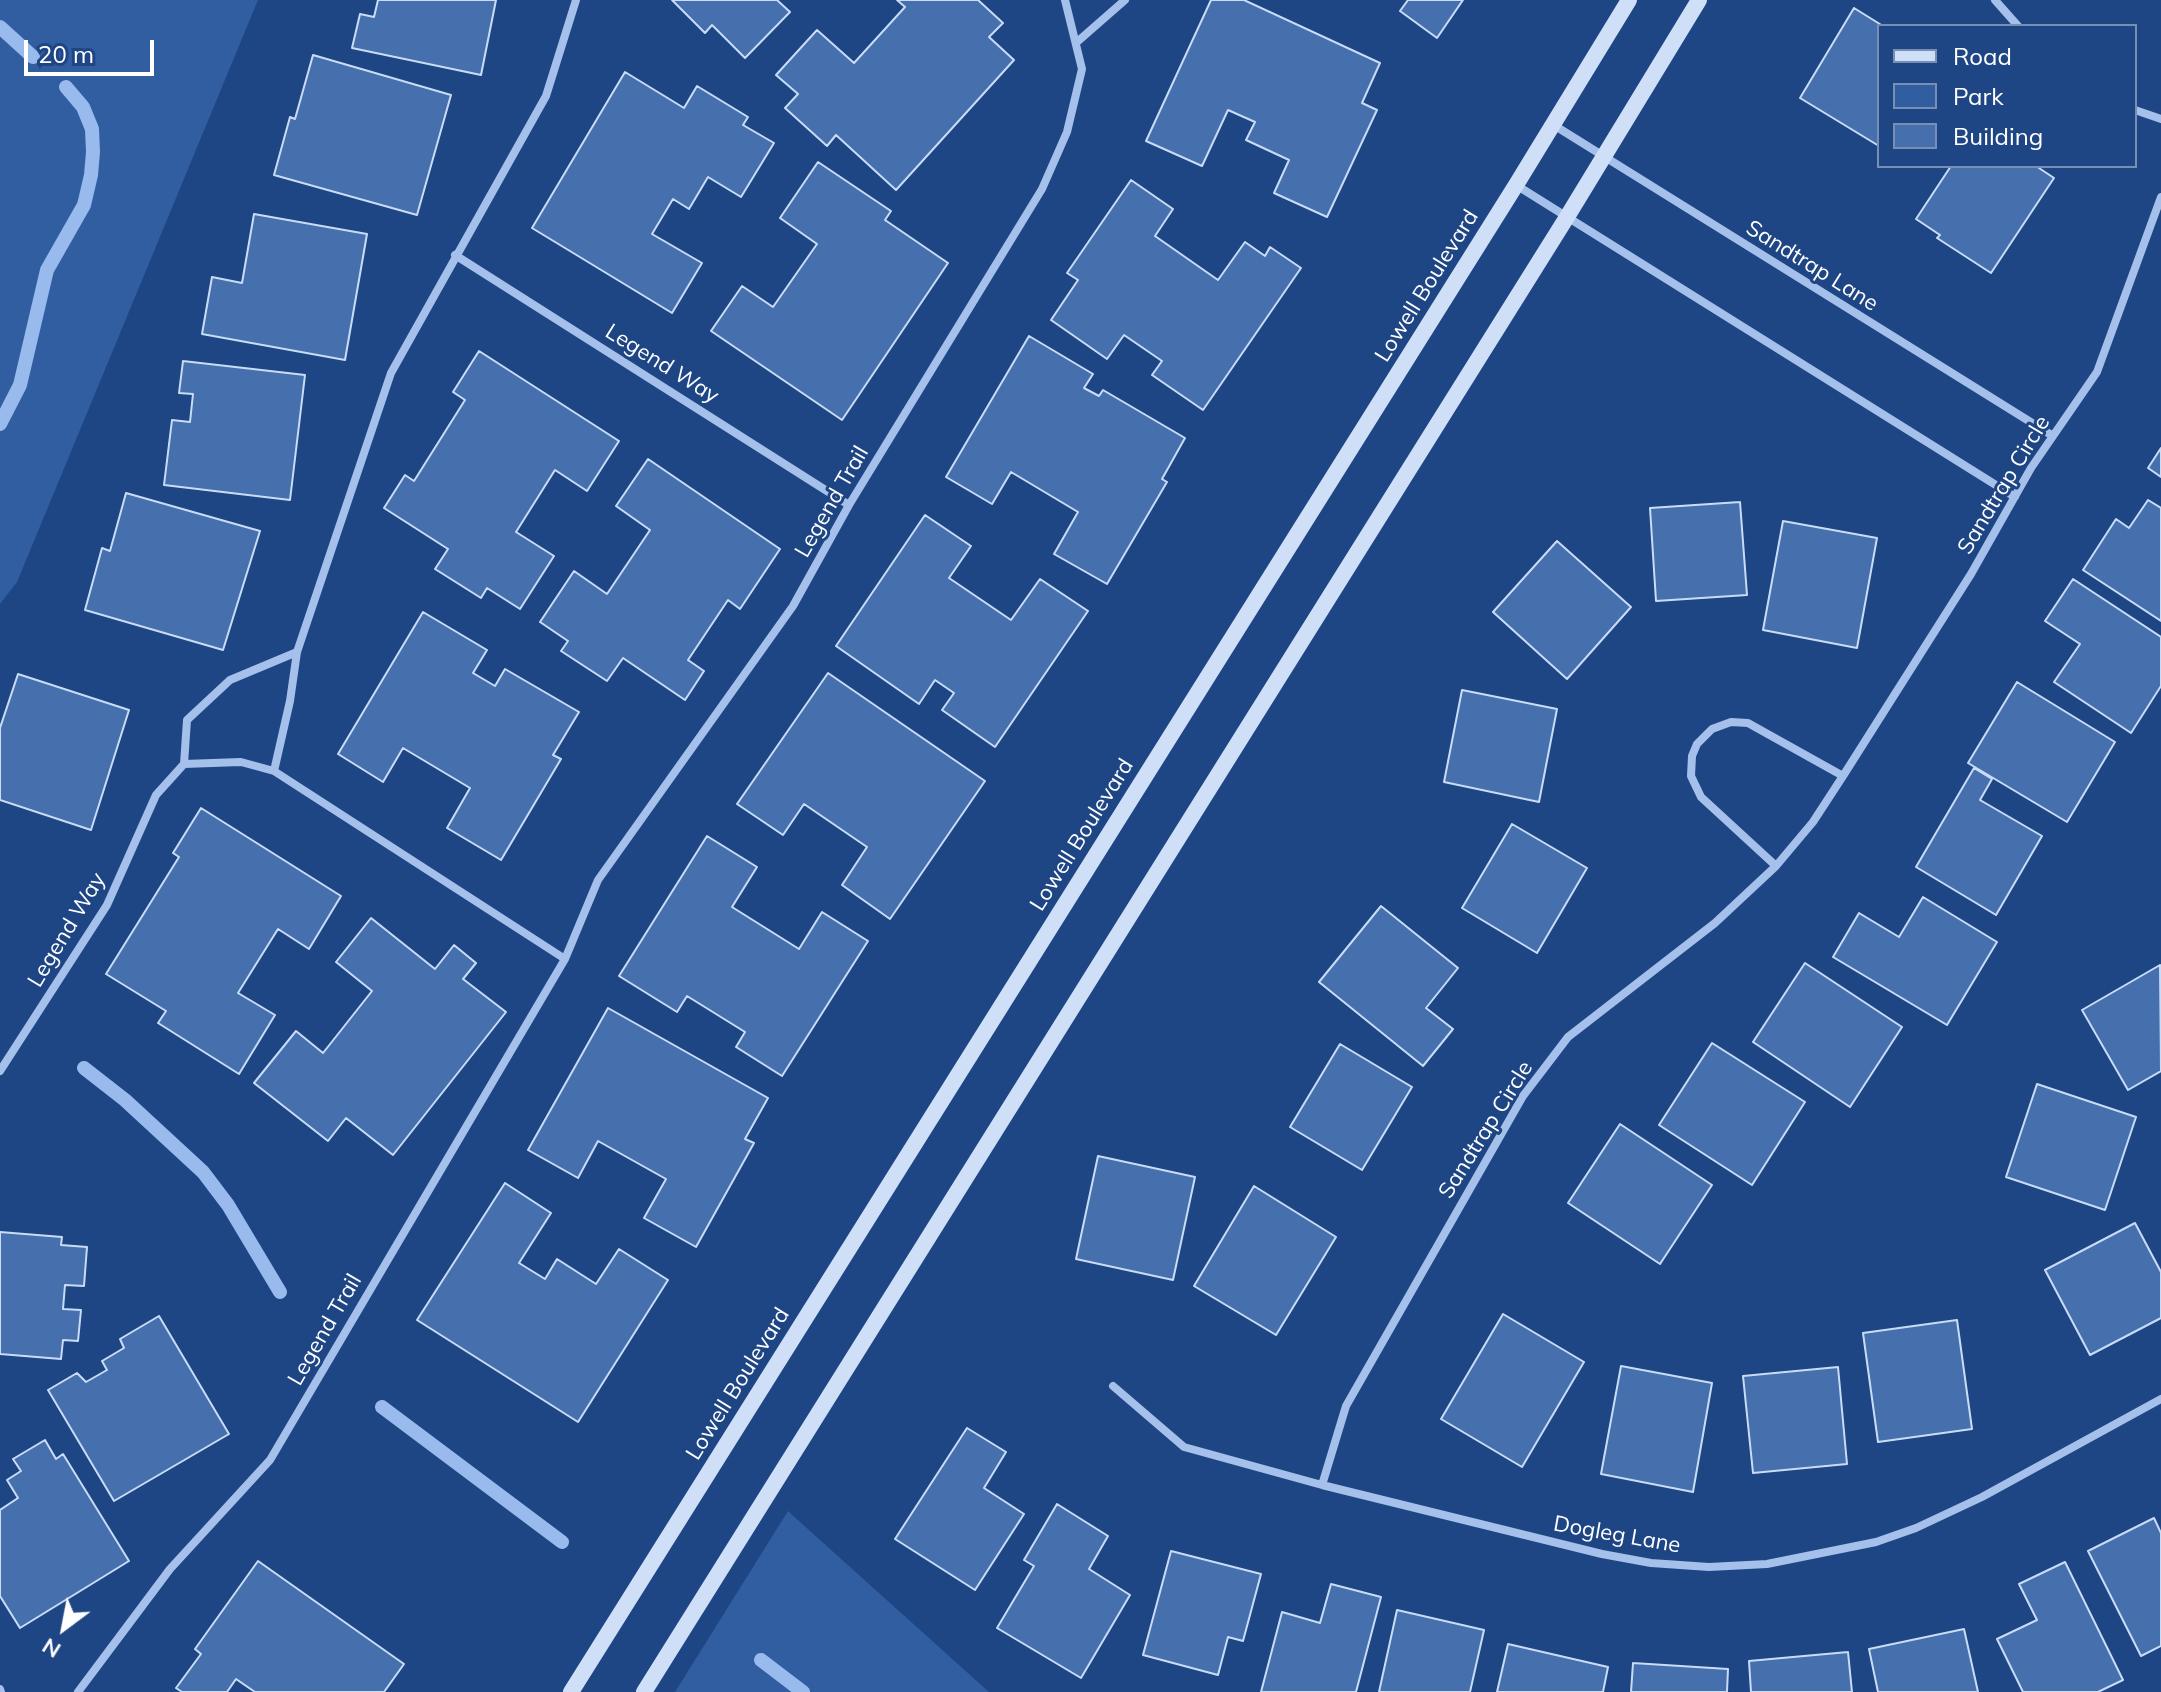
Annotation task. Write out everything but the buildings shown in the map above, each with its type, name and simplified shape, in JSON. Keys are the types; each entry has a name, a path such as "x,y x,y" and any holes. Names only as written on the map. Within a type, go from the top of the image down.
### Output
{"main road":[{"name":"Lowell Boulevard","path":"571,1692 1629,0"},
{"path":"644,1692 1567,217 1699,0"}],"street":[{"path":"274,771 290,701 297,652 391,373 546,96 576,0"},
{"name":"Legend Trail","path":"78,1692 170,1569 270,1460 565,959 598,880 793,606 849,505 1042,189 1067,132 1082,69 1065,0"},
{"path":"1077,42 1125,0"},
{"path":"1995,0 2016,24"},
{"path":"2137,111 2161,119"},
{"name":"Sandtrap Lane","path":"1552,124 2053,436"},
{"path":"1516,185 2015,497"},
{"name":"Sandtrap Circle","path":"1322,1485 1346,1406 1523,1096 1568,1037 1715,923 1776,866 1813,822 1843,776 1971,574 2053,436 2097,372 2161,197"},
{"name":"Legend Way","path":"455,255 849,505"},
{"path":"297,652 230,680 187,720 184,764 241,762 274,771 565,959"},
{"path":"1776,866 1701,797 1691,776 1692,756 1697,744 1712,729 1731,722 1748,723 1843,776"},
{"name":"Legend Way","path":"0,1071 107,905 156,795 184,764"},
{"name":"Dogleg Lane","path":"1113,1386 1184,1447 1322,1485 1602,1554 1651,1563 1709,1567 1767,1564 1876,1542 1916,1528 1982,1497 2161,1399"}],"green space":[{"path":"0,0 258,0 17,582 0,604"},
{"path":"788,1511 810,1531 989,1692 675,1692"}],"waterway":[{"path":"0,27 33,57"},
{"path":"0,424 20,385 47,270 84,205 91,175 92,129 83,107 66,87"},
{"path":"84,1068 125,1100 203,1172 228,1205 280,1292"},
{"path":"382,1407 562,1542"},
{"path":"761,1660 803,1692"}]}
